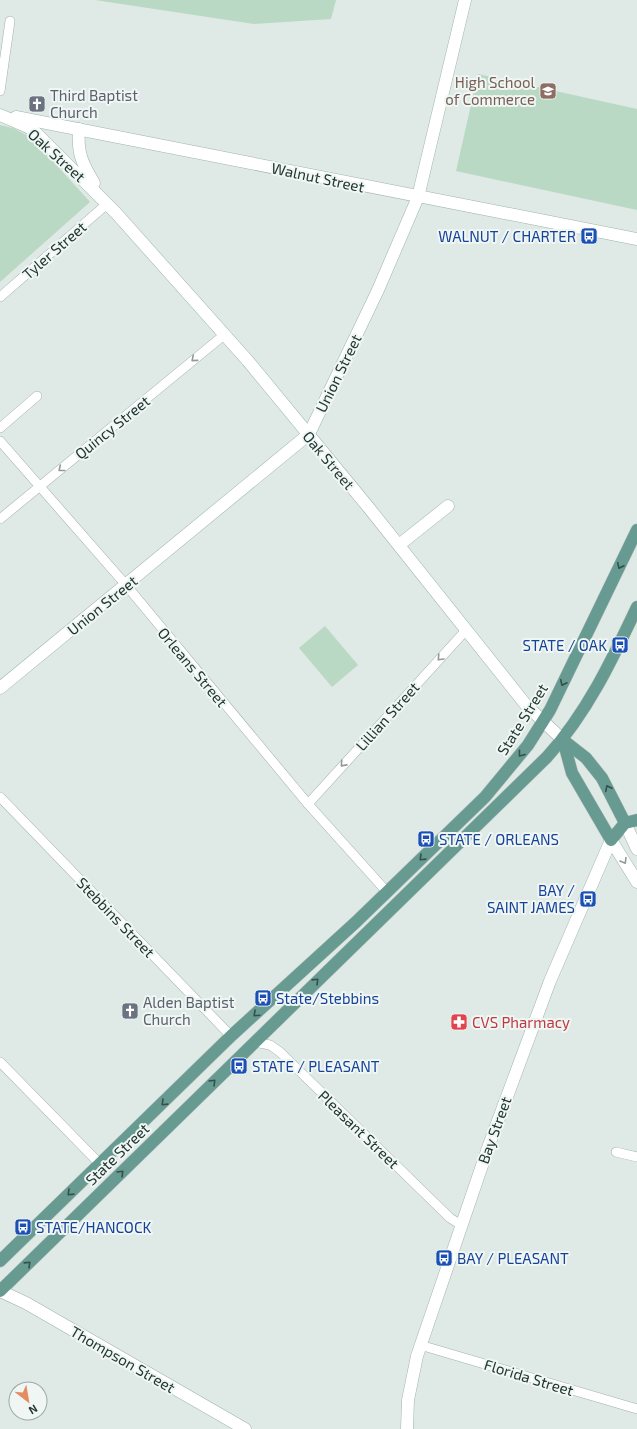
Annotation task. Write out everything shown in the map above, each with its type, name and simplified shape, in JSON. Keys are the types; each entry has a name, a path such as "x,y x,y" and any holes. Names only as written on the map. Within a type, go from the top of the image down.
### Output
{"main road":[{"name":"Union Street","path":"0,688 308,434 378,290 418,197 465,0"},
{"name":"Walnut Street","path":"0,115 79,129 637,239"},
{"name":"Oak Street","path":"0,115 36,133 107,204 224,335 308,434 467,629 526,705 563,740"},
{"name":"Oak Street","path":"79,129 78,145 81,162 107,204"},
{"path":"399,545 448,506"},
{"name":"State Street","path":"0,1261 232,1036 387,892 485,798 528,745 543,722 637,530"},
{"name":"State Street","path":"0,1291 563,740 597,688 637,607"},
{"path":"563,740 586,758 602,778 631,821 637,849"},
{"path":"563,740 572,773 637,882"},
{"path":"611,840 631,821"},
{"name":"Bay Street","path":"407,1429 413,1371 420,1345 461,1225 550,981 611,840"},
{"path":"387,892 397,902"},
{"path":"243,1026 255,1041"},
{"name":"Thompson Street","path":"0,1291 26,1303 245,1429"}],"street":[{"path":"0,91 10,21"},
{"name":"Tyler Street","path":"0,297 107,204"},
{"name":"Quincy Street","path":"0,519 224,335"},
{"path":"0,428 37,396"},
{"name":"Orleans Street","path":"0,441 126,585 308,804 387,892"},
{"name":"Lillian Street","path":"308,804 467,629"},
{"name":"Stebbins Street","path":"0,797 232,1036"},
{"name":"Pleasant Street","path":"255,1041 270,1045 280,1052 450,1218 461,1225"},
{"path":"0,1062 100,1164"},
{"path":"616,1152 637,1157"},
{"name":"Florida Street","path":"420,1345 637,1409"}],"green space":[{"path":"95,0 336,0 331,19 254,24"},
{"path":"478,74 637,109 637,210 456,171"},
{"path":"0,125 13,128 32,138 90,202 0,282"},
{"path":"325,626 358,665 332,687 299,648"}],"place":[{"name":"High School of Commerce","path":"548,91"},
{"name":"Third Baptist Church","path":"37,104"},
{"name":"WALNUT / CHARTER","path":"589,236"},
{"name":"STATE / OAK","path":"620,645"},
{"name":"STATE / ORLEANS","path":"426,839"},
{"name":"BAY / SAINT JAMES","path":"588,899"},
{"name":"State/Stebbins","path":"263,998"},
{"name":"Alden Baptist Church","path":"130,1011"},
{"name":"CVS Pharmacy","path":"459,1022"},
{"name":"STATE / PLEASANT","path":"239,1066"},
{"name":"STATE/HANCOCK","path":"23,1227"},
{"name":"BAY / PLEASANT","path":"444,1258"}]}
